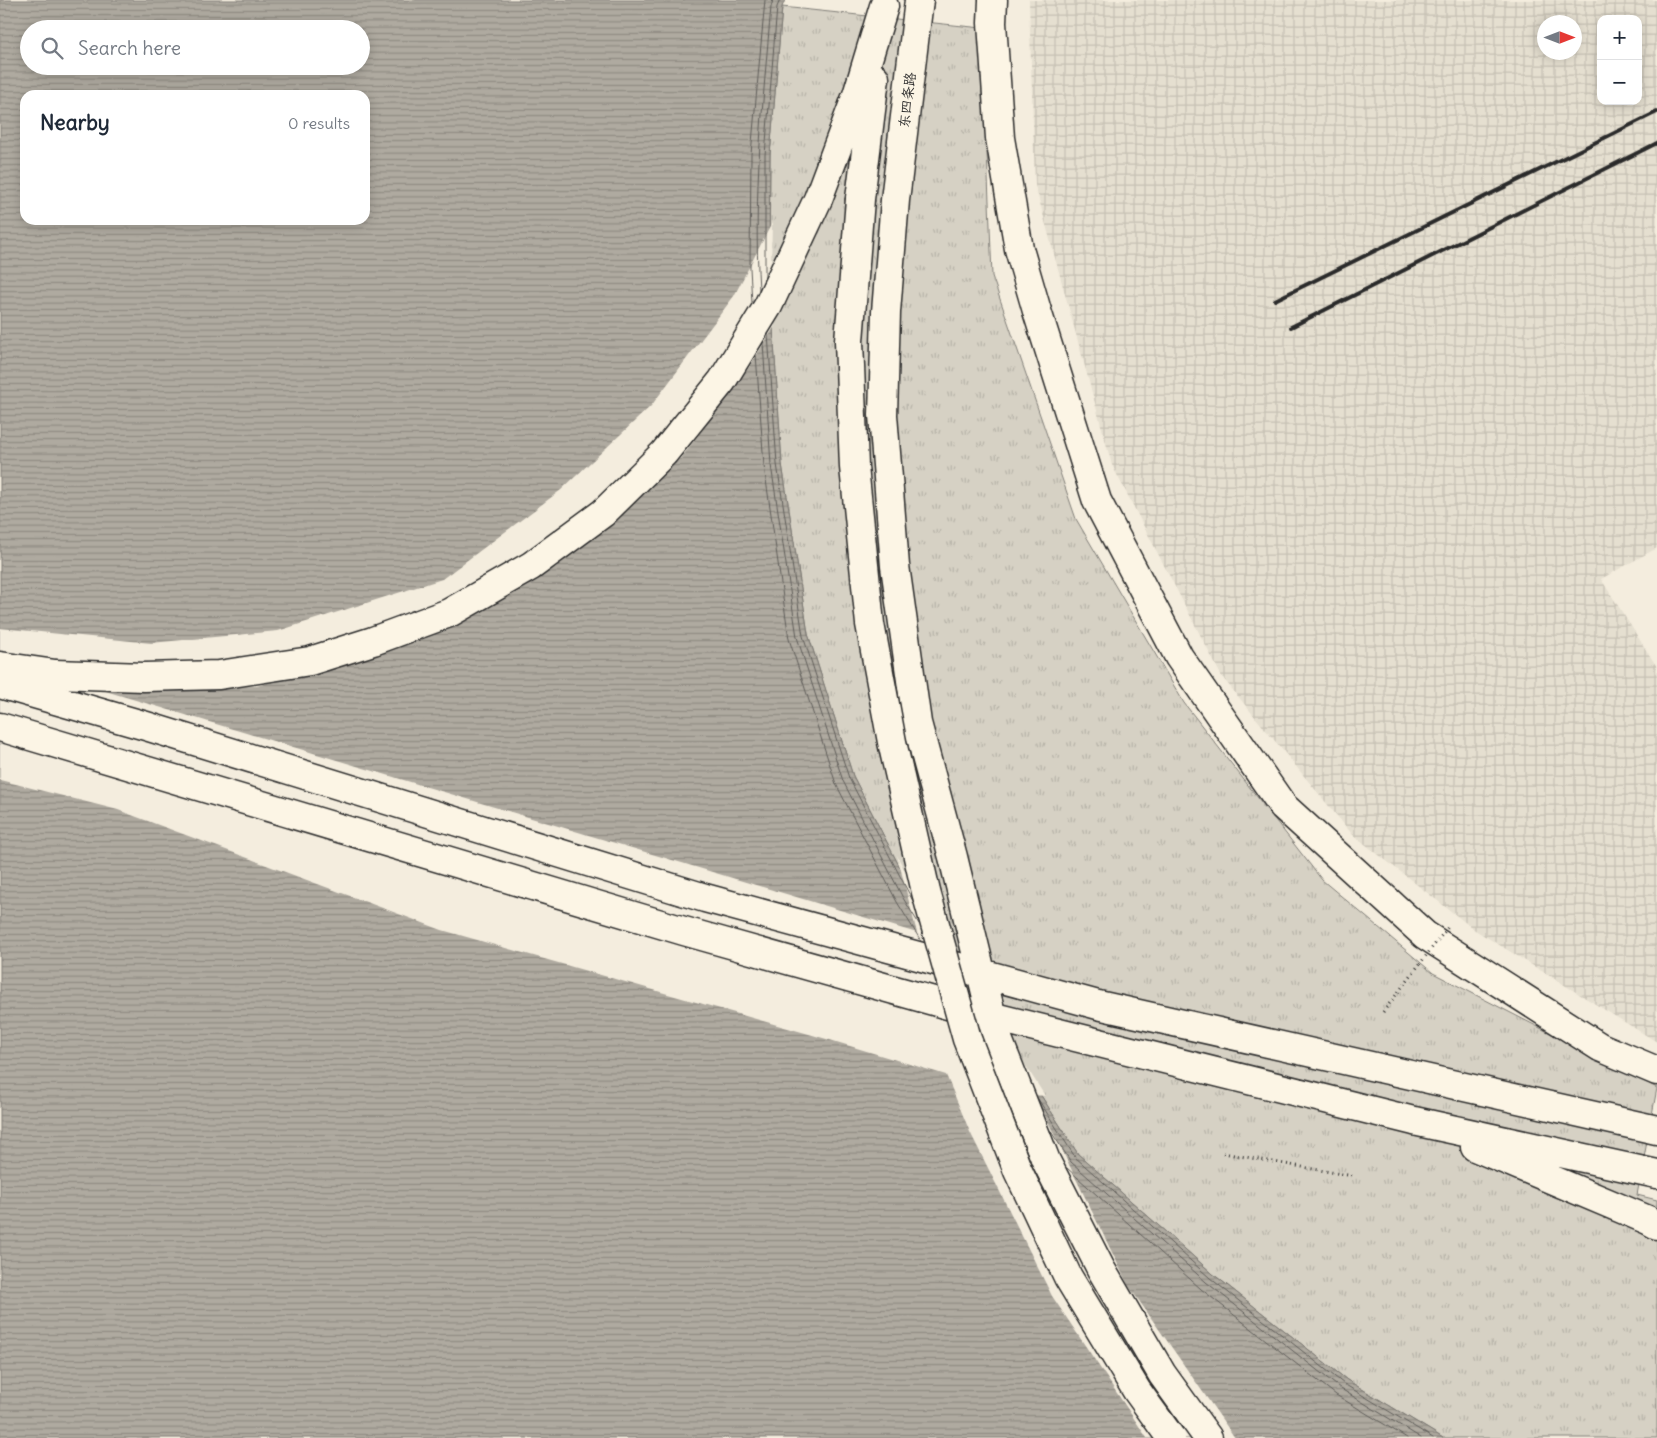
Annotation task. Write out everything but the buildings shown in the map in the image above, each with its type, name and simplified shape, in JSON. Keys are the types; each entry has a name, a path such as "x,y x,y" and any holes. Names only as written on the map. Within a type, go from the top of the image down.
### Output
{"main road":[{"name":"东四条路","path":"919,0 894,200 886,312 883,415 895,566 917,723 953,857 996,1034 1046,1161 1101,1269 1157,1366 1208,1438"},
{"path":"993,0 992,23 1000,138 1019,249 1098,501 1179,657 1283,806 1426,935 1600,1047 1657,1071"},
{"path":"0,666 55,674 144,678 219,675 310,660 373,641 448,613 531,566 595,519 664,452 722,382 768,306 818,199 858,95 885,3"},
{"path":"885,3 860,199 849,341 854,467 870,624 892,742 926,892 967,1039 1018,1171 1068,1277 1137,1391 1171,1438"},
{"path":"0,684 146,726 705,898 1098,1006 1655,1129"},
{"path":"0,727 684,932 943,1004 1414,1121 1647,1172"},
{"path":"1414,1121 1657,1225"}],"path":[{"path":"1383,1012 1448,927"},
{"path":"1223,1153 1353,1176"}],"shaded area":[{"path":"1029,0 1657,0 1657,548 1601,579 1657,667 1657,1042 1475,930 1352,834 1222,677 1112,465 1035,185"}],"green space":[{"path":"782,7 982,28 992,276 1076,519 1184,703 1322,880 1433,973 1657,1088 1637,1195 1657,1200 1657,1438 1443,1438 1347,1380 1213,1274 1078,1154 913,893 853,776 808,634 782,464 769,268 770,155"}],"water":[{"path":"0,0 785,0 782,7 770,155 769,268 782,464 808,634 853,776 913,893 1078,1154 1213,1274 1347,1380 1443,1438 0,1438"}],"pier":[{"path":"772,223 771,268 775,326 750,366 682,457 556,567 401,645 257,686 102,690 917,933 897,855 915,892 1045,1096 1035,1095 1128,1285 1235,1438 1147,1438 1052,1296 970,1132 946,1075 830,1040 442,930 118,810 0,780 0,628 151,643 278,631 442,579 561,490 651,406 734,296"}],"railway":[{"path":"1275,300 1657,112"},
{"path":"1291,327 1657,143"}]}
